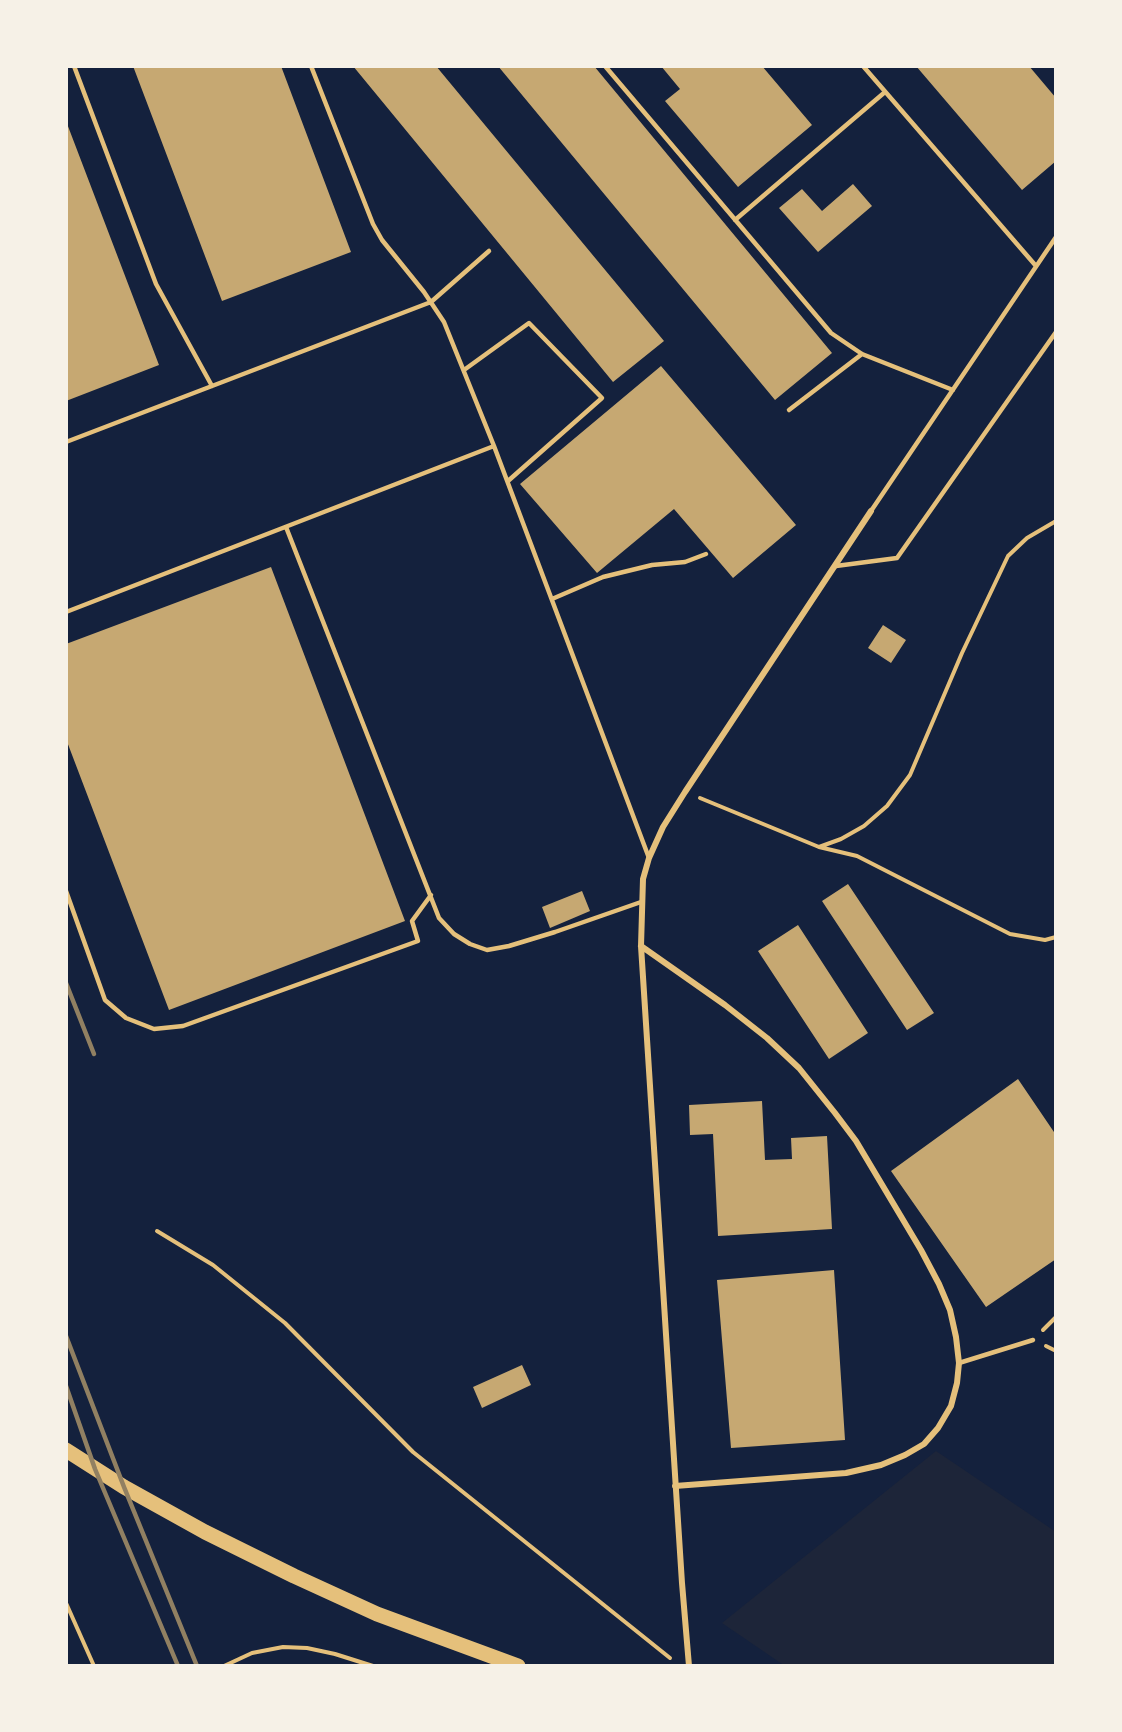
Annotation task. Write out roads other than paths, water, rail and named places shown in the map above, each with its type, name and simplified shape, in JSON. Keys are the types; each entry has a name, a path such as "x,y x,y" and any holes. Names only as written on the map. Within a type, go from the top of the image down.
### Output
{"main road":[{"path":"66,1450 134,1493 205,1532 294,1576 377,1614 518,1666"}],"street":[{"path":"689,1666 640,946 643,879 649,858 663,827 871,511"},
{"path":"640,946 725,1005 766,1038 799,1068 835,1113 862,1151 939,1284 950,1310 959,1363 957,1383 947,1413 924,1444 905,1455 881,1465 846,1473 675,1486"}],"lane":[{"path":"74,66 156,284 212,386"},
{"path":"311,66 373,224 382,240 444,322 495,446 649,858"},
{"path":"605,66 831,333 862,354 952,390"},
{"path":"862,66 1036,266"},
{"path":"735,220 885,92"},
{"path":"871,511 1056,237"},
{"path":"66,442 431,302 489,251"},
{"path":"464,370 529,323 602,398 508,481"},
{"path":"836,566 897,558 1056,332"},
{"path":"789,410 862,354"},
{"path":"66,612 495,446"},
{"path":"286,527 440,918 454,934 470,944 487,950 543,936 641,902"},
{"path":"552,599 603,577 652,565 685,562 706,554"},
{"path":"66,891 105,1000 126,1018 154,1029 183,1026 418,941 412,921 431,895"},
{"path":"959,1363 1033,1340"}],"railway":[{"path":"66,983 94,1054"},
{"path":"66,1336 124,1487 197,1666"},
{"path":"66,1386 95,1469 178,1666"}]}
